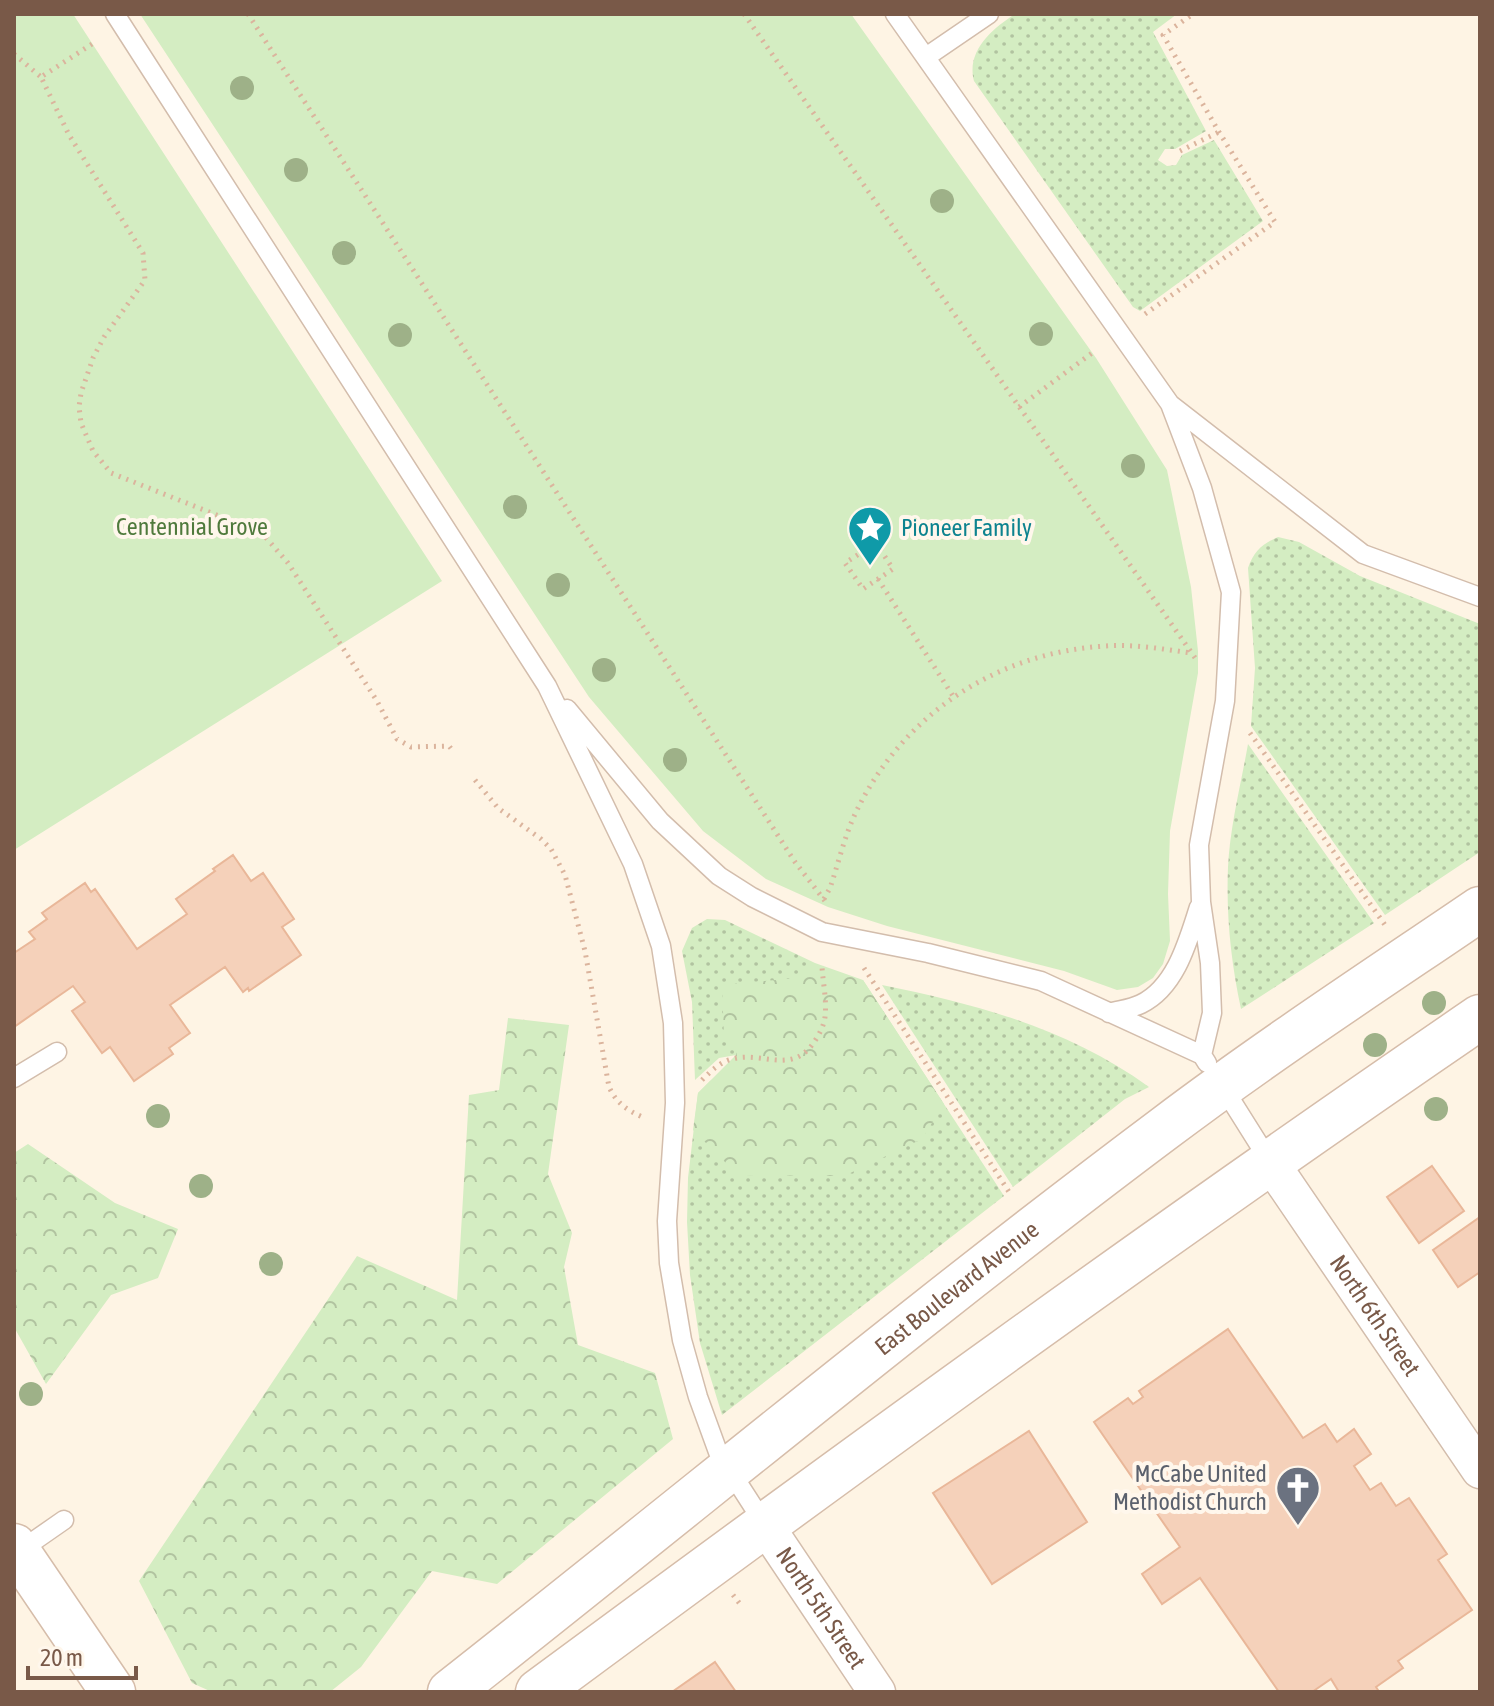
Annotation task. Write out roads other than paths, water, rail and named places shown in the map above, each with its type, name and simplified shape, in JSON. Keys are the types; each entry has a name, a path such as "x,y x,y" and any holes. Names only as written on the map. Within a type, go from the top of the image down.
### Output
{"main road":[{"name":"East Boulevard Avenue","path":"450,1692 1034,1228 1212,1070 1480,909"},
{"path":"538,1692 967,1377 1480,1017"},
{"path":"16,1549 113,1692"}],"street":[{"name":"North 6th Street","path":"1270,1162 1480,1470"},
{"name":"North 5th Street","path":"765,1525 877,1692"}],"lane":[{"path":"115,14 547,686 633,864 661,946 673,1023 675,1103 667,1221 669,1263 682,1340 718,1452 765,1525"},
{"path":"895,14 1170,404 1202,488 1231,592 1225,701 1199,845 1201,902 1210,963 1212,1070"},
{"path":"926,57 989,14"},
{"path":"1170,404 1363,554 1480,597"},
{"path":"547,686 660,821 719,876 752,897 822,932 928,953 1041,981 1109,1013 1212,1070 1270,1162"},
{"path":"1109,1013 1141,1004 1162,989 1183,954 1201,902"},
{"path":"14,1078 57,1052"},
{"path":"16,1549 64,1520"}],"place":[{"name":"Pioneer Family","path":"870,567"},
{"name":"McCabe United Methodist Church","path":"1298,1527"}],"park label":[{"name":"Centennial Grove","path":"192,527"}]}
